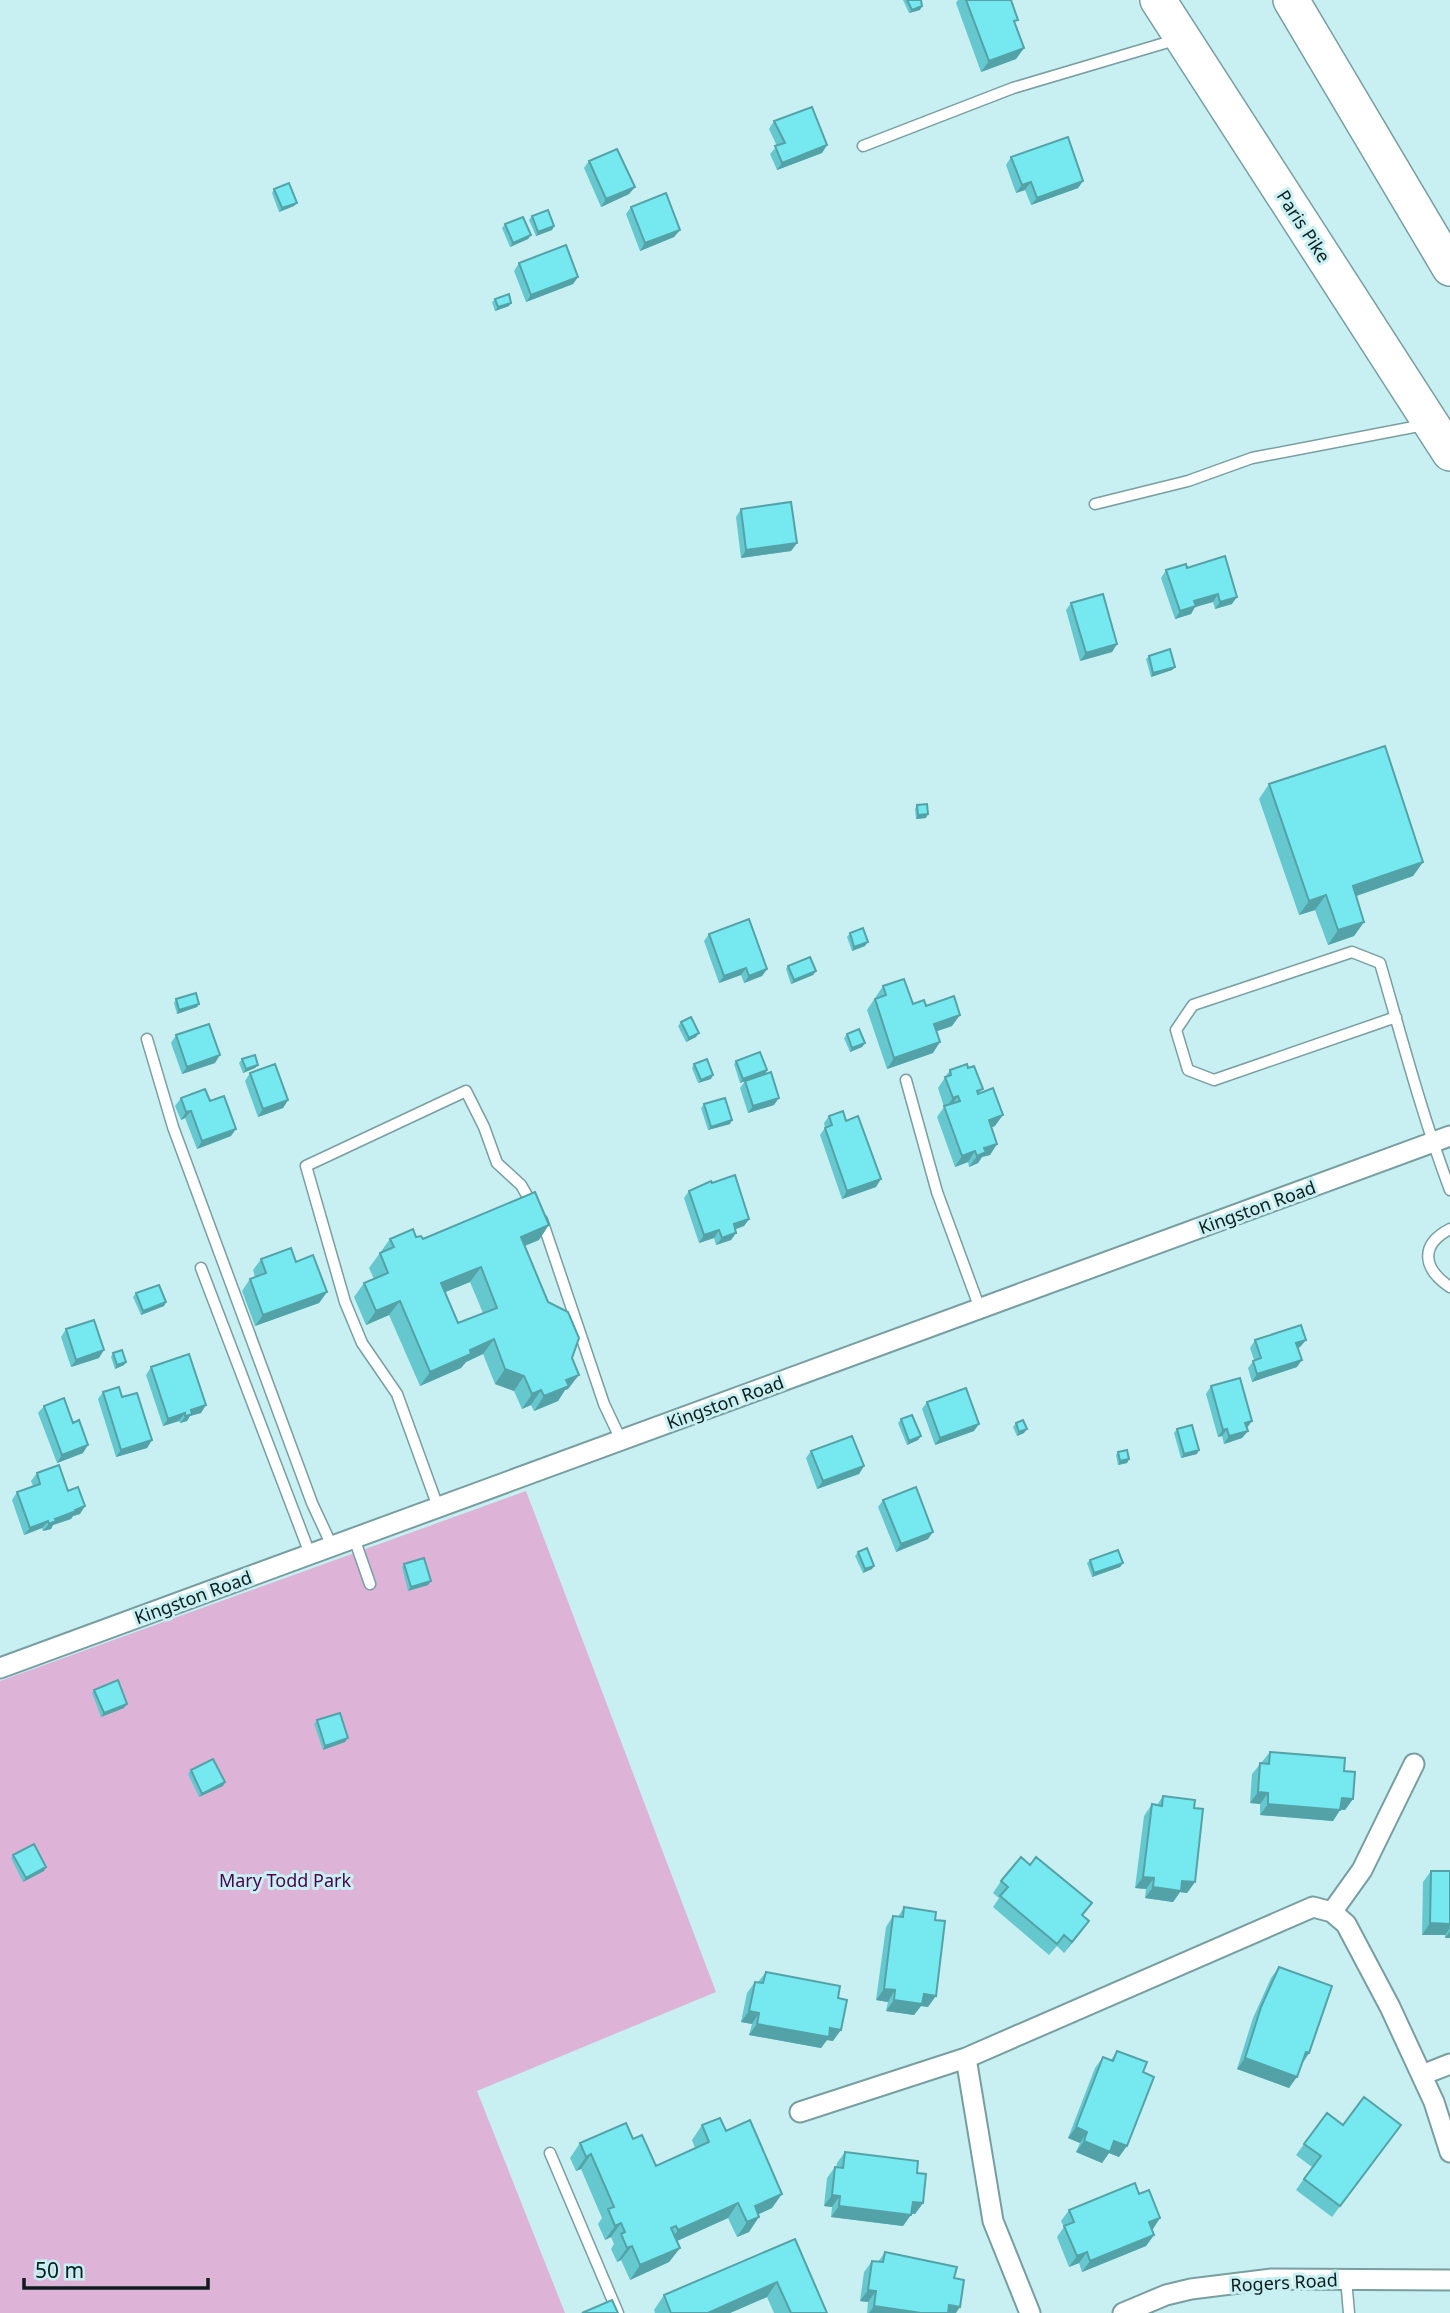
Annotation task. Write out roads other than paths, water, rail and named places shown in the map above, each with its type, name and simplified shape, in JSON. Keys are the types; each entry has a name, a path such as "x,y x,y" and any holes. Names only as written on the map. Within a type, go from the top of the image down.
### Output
{"highway":[{"name":"Paris Pike","path":"1158,0 1450,453"},
{"path":"1291,0 1450,268"}],"street":[{"name":"Kingston Road","path":"0,1668 1441,1139"},
{"path":"1332,1912 1362,1870 1414,1764"},
{"path":"800,2112 966,2058 1313,1907 1332,1912 1346,1924 1391,2007 1434,2102 1450,2152"},
{"path":"966,2058 993,2221 1030,2313"},
{"path":"1422,2075 1450,2064"},
{"name":"Rogers Road","path":"1124,2313 1166,2295 1191,2288 1272,2279 1450,2280"}],"lane":[{"path":"863,146 1013,88 1183,38"},
{"path":"1095,504 1188,481 1252,458 1432,424"},
{"path":"1396,1017 1214,1080 1188,1070 1175,1030 1193,1005 1352,952 1380,963 1396,1017 1441,1139 1450,1190"},
{"path":"147,1039 173,1127 312,1503 331,1546"},
{"path":"906,1080 937,1192 980,1309"},
{"path":"438,1507 397,1394 362,1343 345,1302 306,1166 466,1091 484,1127 497,1163 521,1185 545,1224 604,1404 621,1440"},
{"path":"1450,1229 1438,1235 1429,1246 1428,1262 1436,1278 1450,1287"},
{"path":"201,1268 310,1554"},
{"path":"354,1538 370,1584"},
{"path":"550,2153 618,2313"},
{"path":"1346,2279 1349,2313"}],"park label":[{"name":"Mary Todd Park","path":"285,1880"}]}
